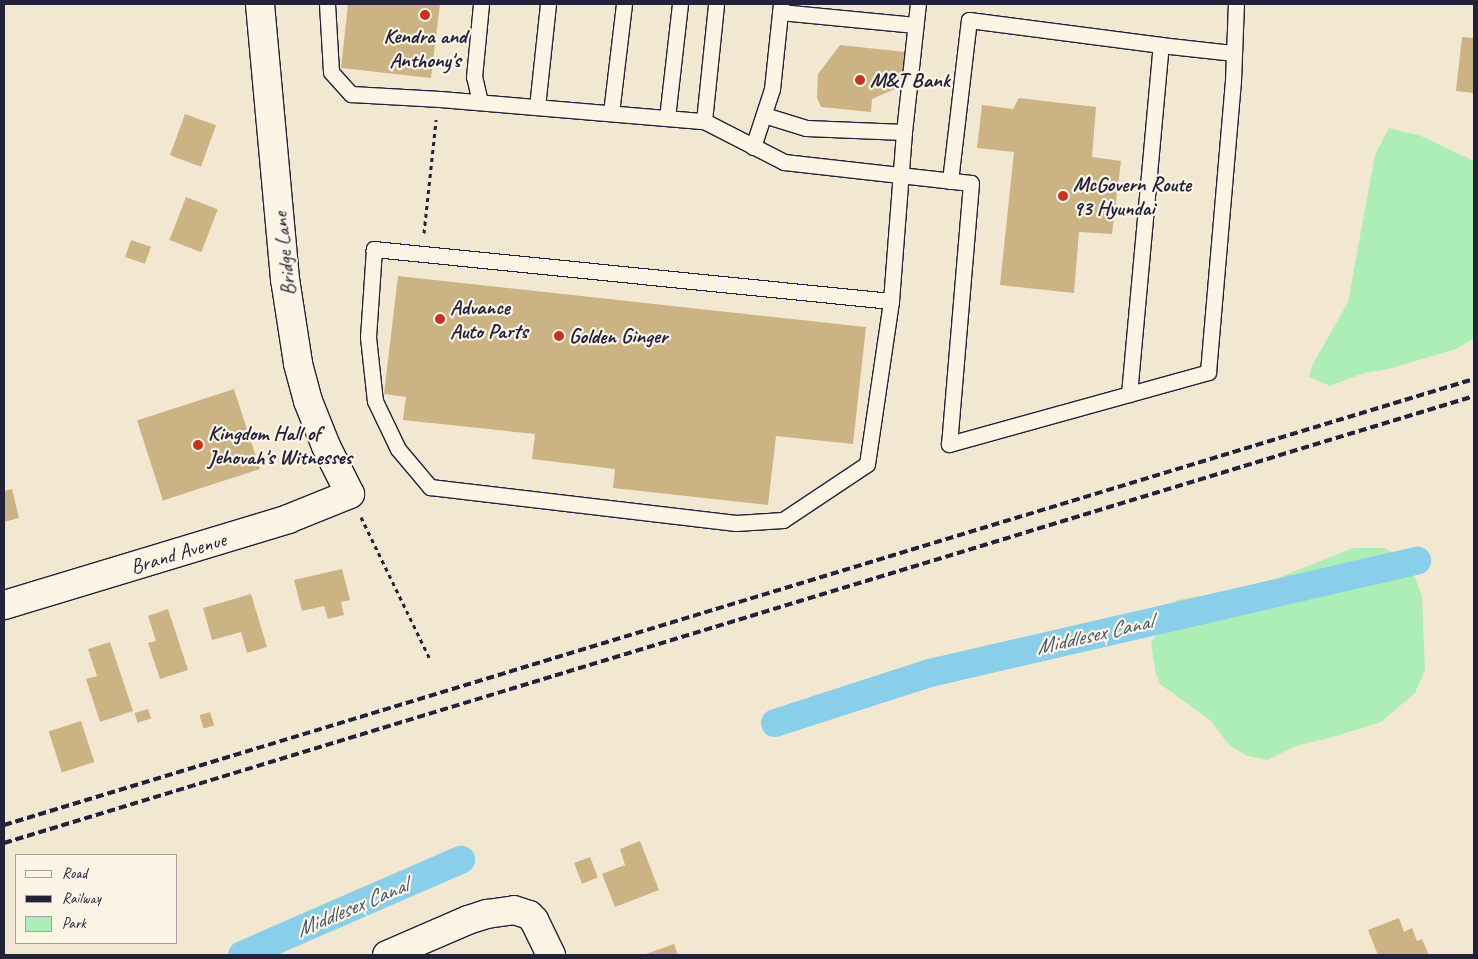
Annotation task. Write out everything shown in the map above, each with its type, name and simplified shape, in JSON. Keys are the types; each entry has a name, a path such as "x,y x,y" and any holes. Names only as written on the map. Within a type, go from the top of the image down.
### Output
{"street":[{"name":"Bridge Lane","path":"260,4 285,279 298,363 308,401 350,494"},
{"name":"Brand Avenue","path":"4,605 288,520 350,494"},
{"path":"387,955 468,920 487,914 514,910 529,915 534,920 551,955"}],"lane":[{"path":"327,4 330,72 351,94 480,102 704,121 777,160 971,183 949,444 1208,372 1234,53 1236,4"},
{"path":"480,102 474,77 481,4"},
{"path":"537,107 548,4"},
{"path":"611,113 624,4"},
{"path":"667,118 680,4"},
{"path":"704,121 716,4"},
{"path":"891,301 374,248 368,337 375,401 398,449 430,487 736,523 783,520 866,464 891,301 904,132 918,4"},
{"path":"753,147 772,89 781,8 915,25"},
{"path":"950,181 969,20 1234,53"},
{"path":"1129,394 1161,45"},
{"path":"764,115 806,128 904,132"}],"path":[{"path":"424,236 437,116"},
{"path":"350,494 431,661"}],"green space":[{"path":"1389,128 1421,136 1474,161 1474,338 1456,349 1389,369 1364,373 1330,386 1309,377 1312,366 1348,302 1375,155"},
{"path":"1353,548 1384,548 1402,557 1414,575 1422,596 1425,670 1415,693 1381,722 1299,745 1267,760 1247,756 1229,745 1210,720 1160,684 1156,674 1151,644 1170,607 1177,600 1253,588"}],"building":[{"path":"348,4 440,4 431,78 341,68"},
{"path":"1462,37 1474,38 1474,93 1456,91"},
{"name":"M&T Bank","path":"840,45 905,52 902,86 872,99 871,112 821,107 817,98 818,74"},
{"name":"McGovern Route 93 Hyundai","path":"1019,98 1096,107 1092,157 1121,161 1112,234 1079,232 1074,293 1000,285 1014,152 977,148 982,105 1013,109"},
{"path":"185,114 216,125 201,167 170,155"},
{"path":"186,197 218,209 201,252 170,240"},
{"path":"131,240 151,247 145,264 125,257"},
{"path":"398,276 866,327 853,444 776,436 768,505 613,488 615,469 532,459 535,434 403,420 406,397 384,394"},
{"name":"Kingdom Hall of Jehovah's Witnesses","path":"234,389 260,469 163,500 137,421"},
{"path":"12,489 19,518 4,522 4,491"},
{"path":"342,569 350,600 341,602 344,615 328,619 324,606 302,611 294,580"},
{"path":"251,594 267,647 247,653 241,632 212,640 203,608"},
{"path":"168,609 188,670 160,679 148,643 156,641 148,616"},
{"path":"110,642 133,711 100,722 86,679 97,676 88,649"},
{"path":"148,709 151,719 138,723 135,713"},
{"path":"210,712 214,725 204,729 199,715"},
{"path":"81,721 94,762 62,772 49,732"},
{"path":"640,841 659,890 615,907 602,874 625,865 620,849"},
{"path":"590,857 598,878 582,884 574,863"},
{"path":"1399,918 1404,932 1412,928 1417,941 1422,939 1429,955 1378,955 1368,930"},
{"path":"674,944 678,955 643,955"}],"waterway":[{"name":"Middlesex Canal","path":"775,723 930,673 1417,561"},
{"name":"Middlesex Canal","path":"242,955 461,860"}],"railway":[{"path":"4,825 1474,379"},
{"path":"4,843 1474,396"}],"place":[{"name":"Kendra and Anthony's","path":"425,15"},
{"name":"M&T Bank","path":"860,80"},
{"name":"McGovern Route 93 Hyundai","path":"1063,196"},
{"name":"Advance Auto Parts","path":"440,319"},
{"name":"Golden Ginger","path":"559,336"},
{"name":"Kingdom Hall of Jehovah's Witnesses","path":"198,445"}]}
